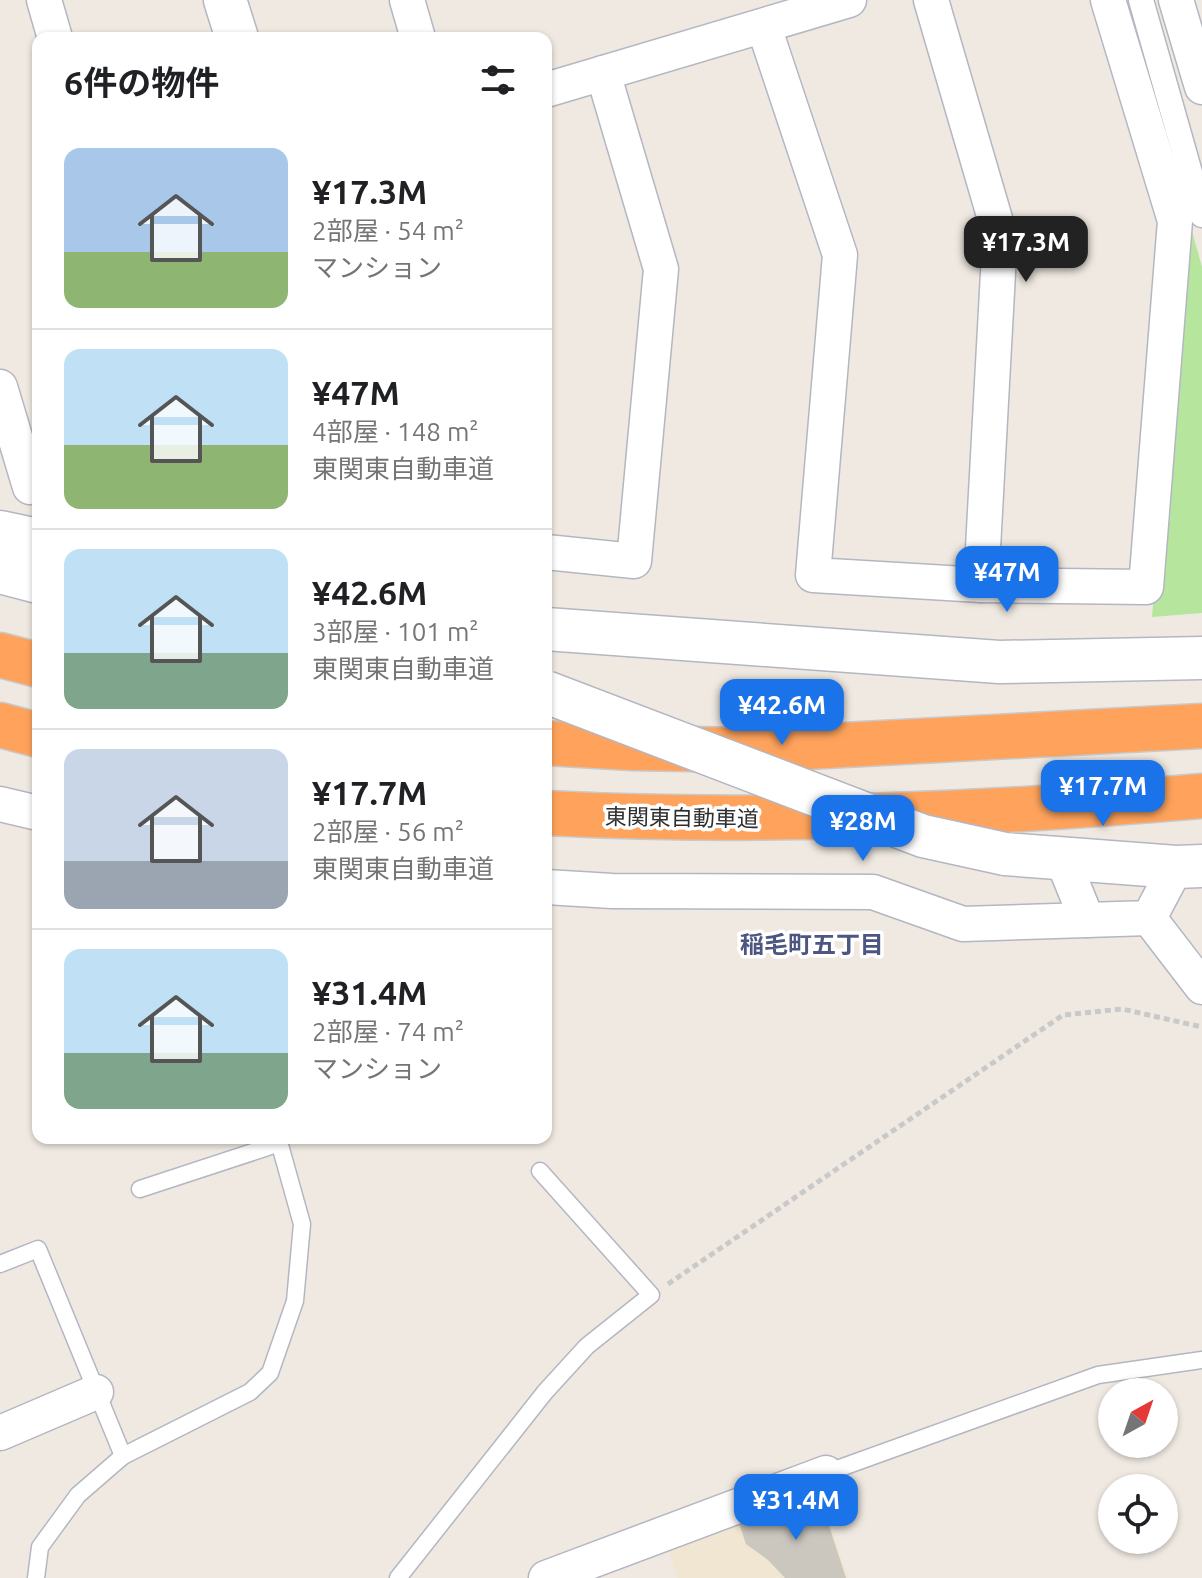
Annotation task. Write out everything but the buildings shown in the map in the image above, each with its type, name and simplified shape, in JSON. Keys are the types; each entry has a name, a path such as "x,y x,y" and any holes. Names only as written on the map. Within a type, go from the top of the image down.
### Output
{"highway":[{"path":"0,655 32,663"},
{"path":"0,725 32,733"},
{"path":"552,743 750,750 1202,726"},
{"name":"東関東自動車道","path":"552,813 774,819 1202,796"}],"street":[{"path":"44,0 53,32"},
{"path":"225,0 235,32"},
{"path":"407,0 416,32"},
{"path":"552,88 849,0"},
{"path":"931,0 1000,236 981,585"},
{"path":"764,27 840,255 813,575 981,585 1146,587 1175,221 1108,0"},
{"path":"1141,0 1202,215"},
{"path":"1176,0 1200,73"},
{"path":"552,553 634,561 661,269 603,73"},
{"path":"0,387 23,484"},
{"path":"0,532 32,539"},
{"path":"0,572 32,580"},
{"path":"552,629 999,662 1202,658"},
{"path":"552,694 923,836 1005,854 1189,866"},
{"path":"0,804 32,812"},
{"path":"1062,858 1087,920"},
{"path":"1149,918 1189,866"},
{"path":"552,887 612,891 873,892 963,924 1149,918"},
{"path":"1149,918 1202,987"},
{"path":"0,1433 96,1392"},
{"path":"546,1578 605,1562 826,1473"}],"lane":[{"path":"140,1189 268,1144"},
{"path":"36,1578 40,1547 78,1495 123,1456 250,1392 270,1373 295,1301 302,1224 280,1144"},
{"path":"398,1578 555,1380 587,1346 651,1295 540,1171"},
{"path":"0,1264 38,1249 123,1456"},
{"path":"826,1473 1098,1375 1202,1360"}],"path":[{"path":"651,1295 1063,1015 1122,1009 1202,1027"}],"shaded area":[{"path":"819,1492 848,1578 678,1578 666,1543"}],"green space":[{"path":"1186,210 1202,267 1202,613 1152,617"}],"district":[{"name":"稲毛町五丁目","path":"812,944"}]}
